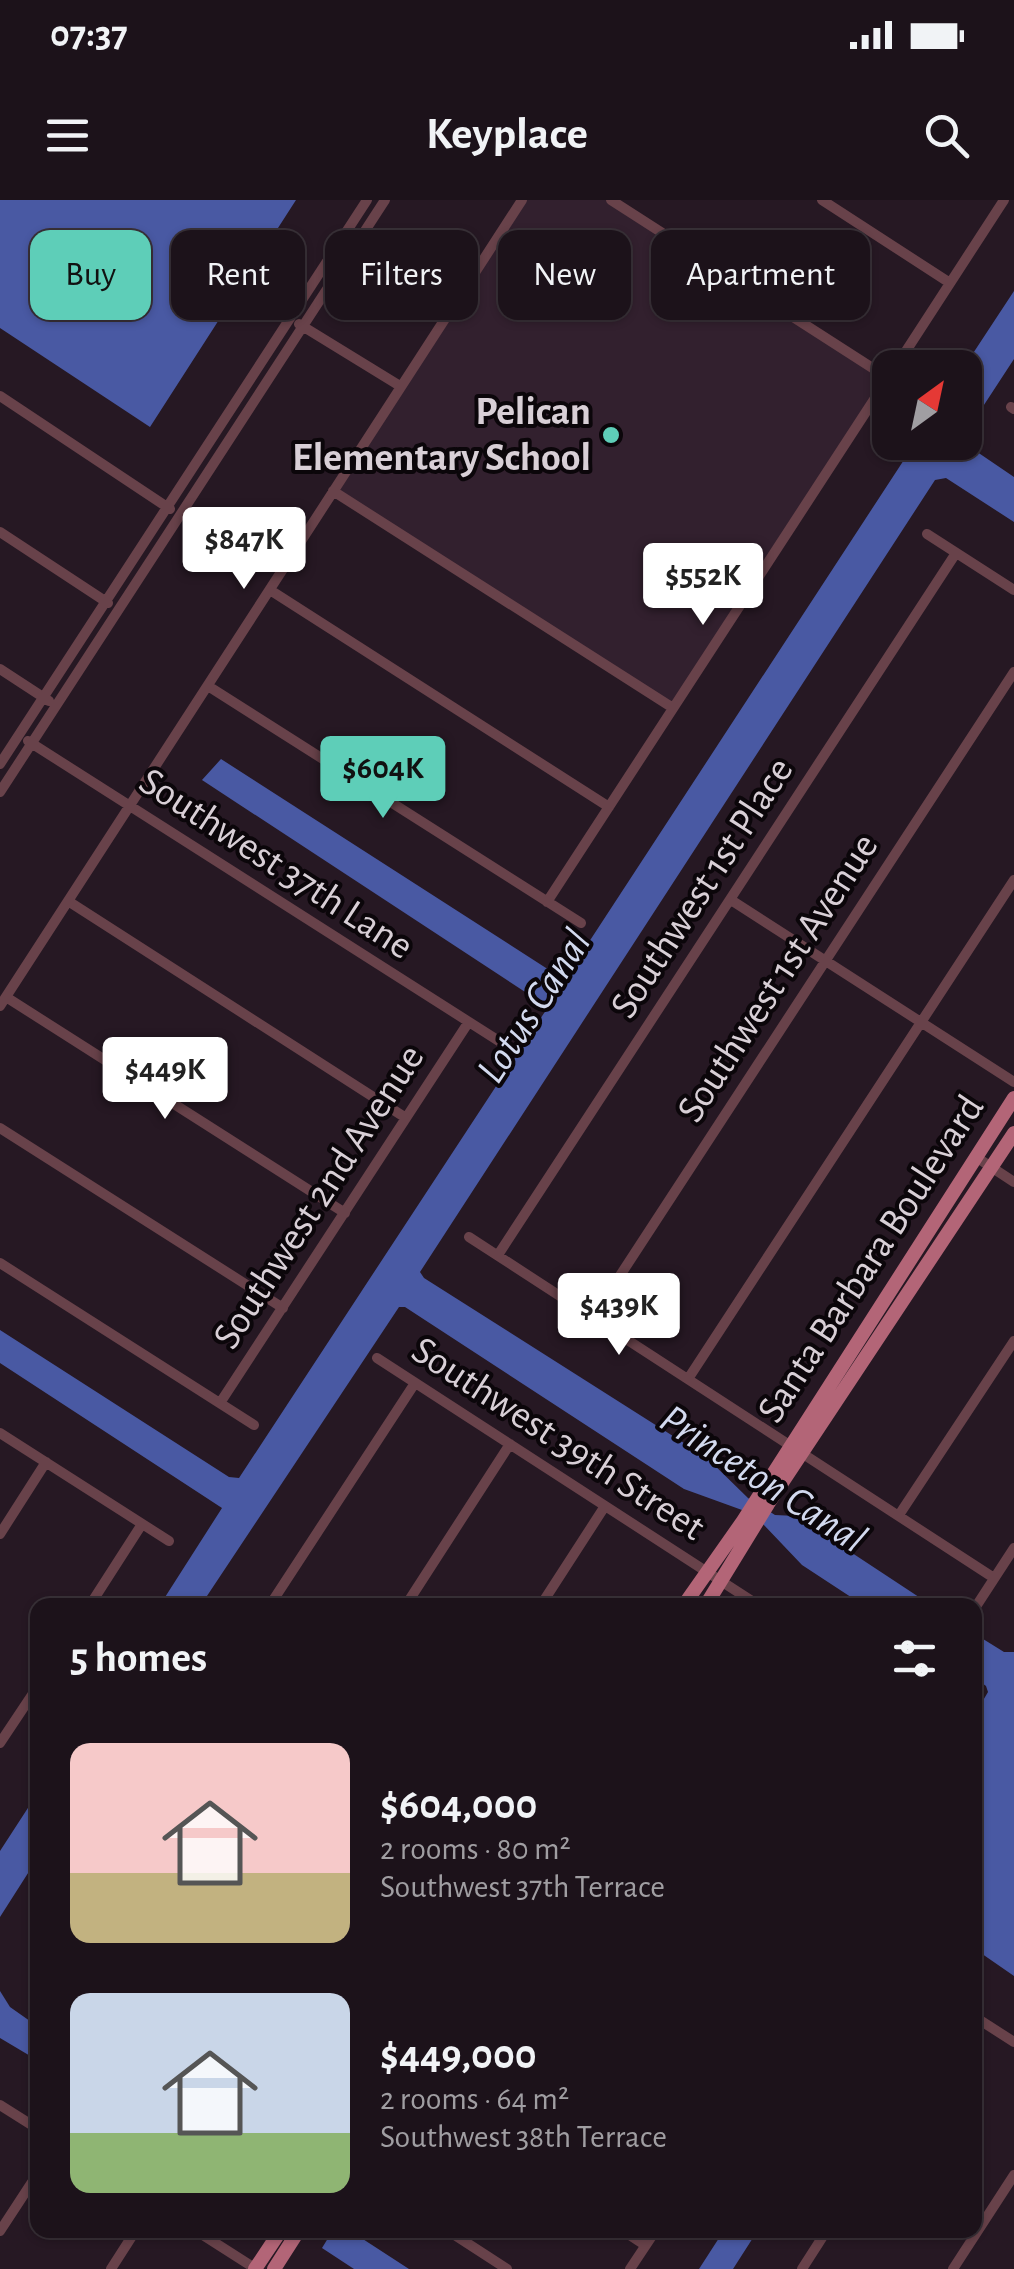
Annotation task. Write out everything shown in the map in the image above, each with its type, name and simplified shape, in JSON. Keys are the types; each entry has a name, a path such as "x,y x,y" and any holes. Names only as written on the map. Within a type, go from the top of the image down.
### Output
{"main road":[{"name":"Santa Barbara Boulevard","path":"710,1598 790,1445 1014,1098"},
{"name":"Santa Barbara Boulevard","path":"763,1501 804,1454 1014,1133"},
{"path":"888,1291 904,1302"},
{"name":"Santa Barbara Boulevard","path":"689,1598 748,1524"},
{"path":"255,2269 275,2238"},
{"path":"274,2269 294,2238"}],"street":[{"path":"305,295 367,200"},
{"path":"0,792 384,200"},
{"path":"345,1212 3,1001 522,200"},
{"path":"611,200 872,366"},
{"path":"822,200 950,283"},
{"path":"907,350 1004,200"},
{"path":"0,764 289,320"},
{"path":"293,320 400,386"},
{"path":"0,396 180,515"},
{"path":"547,902 872,403"},
{"path":"333,491 674,708"},
{"path":"0,532 118,610"},
{"path":"928,534 1014,590"},
{"name":"Southwest 1st Place","path":"498,1256 956,553"},
{"path":"270,590 609,807"},
{"path":"0,668 56,705"},
{"name":"Southwest 1st Avenue","path":"593,1317 1014,672"},
{"path":"208,686 581,923"},
{"name":"Southwest 37th Lane","path":"19,735 502,1043"},
{"path":"688,1379 1014,880"},
{"path":"731,900 1014,1082"},
{"path":"68,901 406,1118"},
{"name":"Southwest 2nd Avenue","path":"220,1404 468,1023"},
{"path":"0,1128 282,1308"},
{"path":"976,1157 1014,1182"},
{"path":"469,1237 994,1578"},
{"path":"0,1263 254,1425"},
{"path":"900,1516 1014,1341"},
{"name":"Southwest 39th Street","path":"377,1358 747,1598"},
{"path":"275,1598 414,1382"},
{"path":"0,1433 168,1541"},
{"path":"411,1598 510,1444"},
{"path":"0,1534 46,1462"},
{"path":"546,1598 605,1506"},
{"path":"94,1598 142,1524"},
{"path":"981,1598 1014,1548"},
{"path":"0,1744 30,1698"},
{"path":"982,2021 1014,2042"},
{"path":"0,2106 30,2125"},
{"path":"982,2224 1014,2175"},
{"path":"0,2231 30,2185"},
{"path":"111,2269 131,2238"},
{"path":"207,2238 255,2269"},
{"path":"459,2238 507,2269"},
{"path":"635,2238 646,2245"},
{"path":"630,2269 651,2238"},
{"path":"802,2269 822,2238"},
{"path":"953,2269 973,2238"}],"shaded area":[{"name":"Pelican Elementary School","path":"522,200 612,200 659,230 651,230 651,320 798,320 872,368 872,403 673,708 333,491 444,320 478,320 478,268 498,237 498,320 631,320 631,230 503,230"}],"water":[{"path":"0,200 296,200 277,230 171,230 171,320 219,320 150,427 0,328"},
{"path":"1014,291 1014,359 982,408 982,350 975,350"},
{"path":"982,455 1014,477 1014,522 946,478 935,480 420,1272 706,1457 748,1498 775,1515 796,1516 920,1598 852,1598 802,1565 763,1524 742,1510 684,1489 405,1307 399,1307 206,1598 164,1598 222,1508 0,1363 0,1330 229,1477 239,1478 548,1007 202,780 221,759 560,977 570,971 904,460 982,460"},
{"path":"982,1638 1004,1652 1014,1652 1014,1976 982,1954 982,1702 988,1692 982,1683"},
{"path":"30,1805 30,1870 0,1917 0,1851"},
{"path":"0,1991 10,2007 30,2021 30,2056 0,2038"},
{"path":"328,2238 361,2238 409,2269 354,2269 322,2248"},
{"path":"719,2238 753,2238 733,2269 699,2269"}],"place":[{"name":"Pelican Elementary School","path":"611,435"}],"water label":[{"name":"Lotus Canal","path":"534,1006"},
{"name":"Princeton Canal","path":"763,1479"}]}
